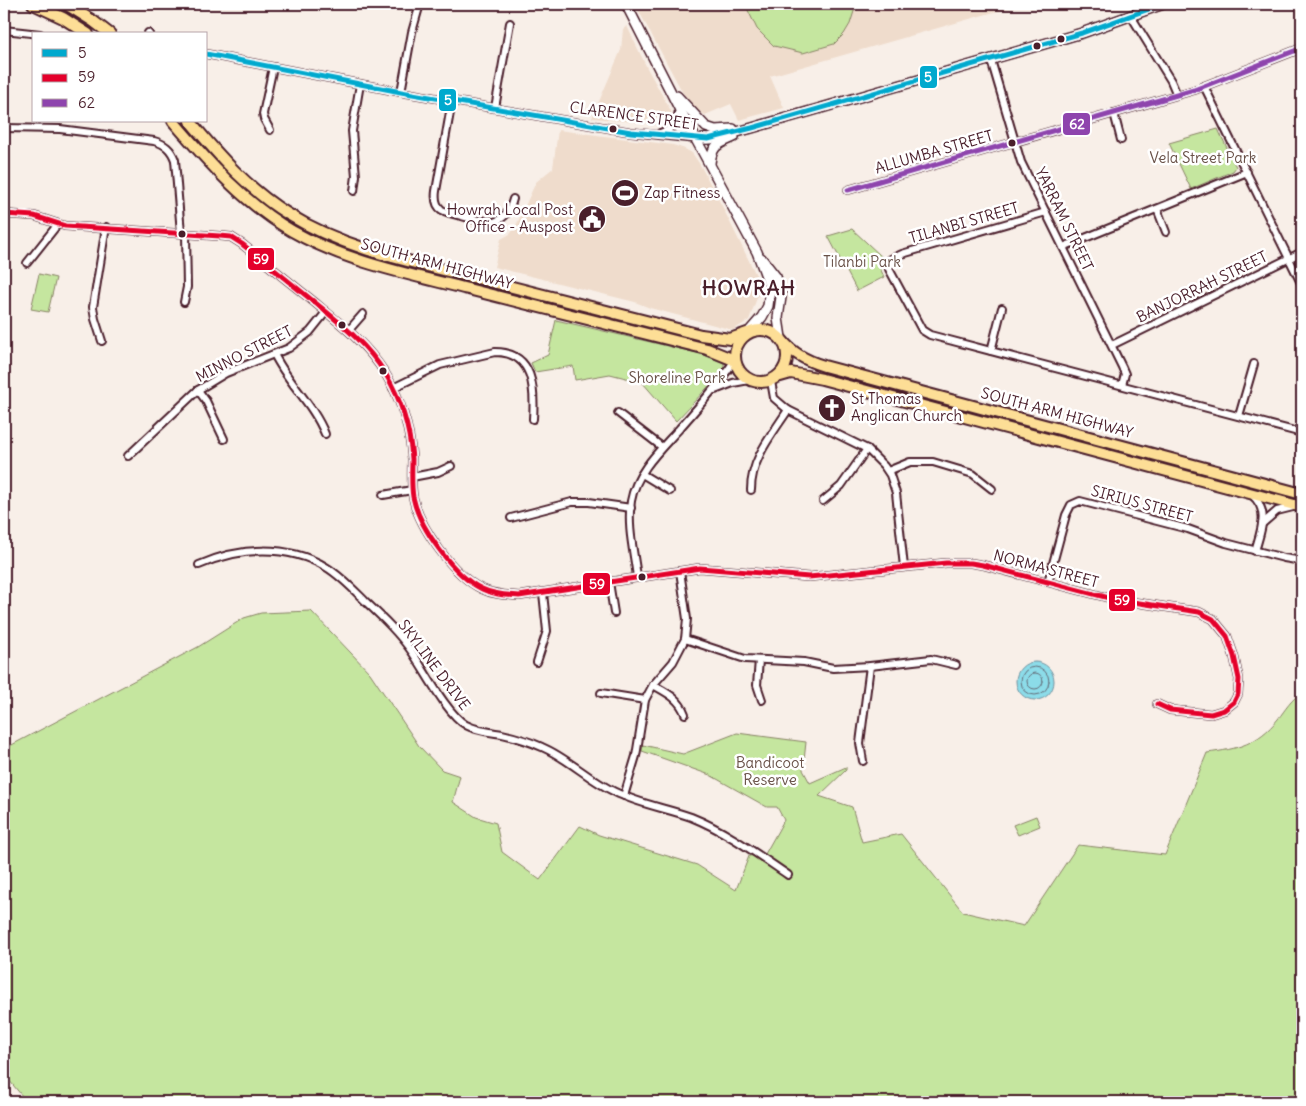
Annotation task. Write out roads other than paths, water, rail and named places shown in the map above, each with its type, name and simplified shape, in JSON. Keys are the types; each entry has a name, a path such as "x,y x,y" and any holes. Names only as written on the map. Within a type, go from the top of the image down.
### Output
{"main road":[{"path":"33,4 63,18 85,32"},
{"path":"66,4 107,32"},
{"path":"626,4 679,108 757,252 769,283 770,295 765,314 736,348 734,360 739,372 749,380 759,383 774,379 783,369 786,351 778,318 781,297 779,284 773,272 757,252"},
{"name":"CLARENCE STREET","path":"696,138 711,139 990,60 1082,33 1163,4"},
{"path":"670,88 702,124 708,128 718,130 752,128"},
{"name":"SOUTH ARM HIGHWAY","path":"174,122 217,171 252,204 292,231 331,250 393,270 707,349 734,360"},
{"name":"SOUTH ARM HIGHWAY","path":"191,122 232,169 270,201 310,226 343,241 405,260 701,335 724,339 748,333"},
{"path":"710,164 714,148 752,128"},
{"path":"748,333 763,328 782,339"},
{"name":"SOUTH ARM HIGHWAY","path":"782,339 791,350 801,357 824,366 1302,494"},
{"name":"SOUTH ARM HIGHWAY","path":"774,379 791,373 822,379 1301,506"}],"street":[{"path":"401,92 412,32 420,4"},
{"path":"1131,16 1171,81 1177,95"},
{"path":"495,108 510,23"},
{"path":"4,30 32,33"},
{"name":"ALLUMBA STREET","path":"848,190 1177,95 1302,48"},
{"name":"CLARENCE STREET","path":"208,54 401,92 631,132 696,138"},
{"name":"YARRAM STREET","path":"990,60 1021,162 1124,371 1122,385"},
{"path":"270,130 264,119 264,114 273,67"},
{"path":"354,192 356,176 352,130 360,84"},
{"path":"1204,86 1302,285"},
{"path":"452,101 435,198 439,207 447,212 494,222 507,214 513,198"},
{"path":"657,134 675,126 678,120 679,108"},
{"path":"1114,113 1120,140"},
{"path":"4,128 60,125 154,141 167,147 175,160 184,233 187,287 184,302"},
{"path":"1064,247 1247,172"},
{"path":"1157,209 1166,232"},
{"name":"TILANBI STREET","path":"1046,212 902,254 891,259 889,269 922,330 930,336 1302,433"},
{"name":"NORMA STREET","path":"4,214 34,216 58,224 226,236 238,241 349,330 374,357 393,388 408,429 411,449 412,490 417,510 426,528 450,564 483,590 501,595 520,596 637,577 714,568 809,577 946,563 971,563 1113,599 1198,612 1212,618 1231,645 1240,679 1238,694 1234,702 1224,710 1211,714 1170,710 1157,704"},
{"path":"27,263 58,224"},
{"path":"102,341 93,307 106,228"},
{"name":"BANJORRAH STREET","path":"1112,346 1302,252"},
{"path":"991,352 1002,308"},
{"name":"MINNO STREET","path":"128,456 198,390 226,373 288,348 304,337 326,312"},
{"path":"349,330 363,314"},
{"path":"393,388 440,365 501,352 518,358 528,369 534,404 533,419"},
{"path":"274,354 279,364 319,418 325,434"},
{"path":"637,577 631,536 631,508 635,487 648,464 724,377 734,360"},
{"path":"1239,416 1254,364"},
{"path":"774,379 774,398 788,410 866,449 878,458 888,471 896,494 904,567"},
{"path":"709,394 721,386 749,380"},
{"path":"198,390 206,401 224,439"},
{"path":"750,490 753,466 788,410"},
{"path":"618,413 662,447"},
{"path":"823,501 841,486 866,449"},
{"path":"888,471 910,462 933,462 973,474 992,489"},
{"path":"412,477 438,472 450,466"},
{"path":"642,474 670,491"},
{"path":"383,496 412,490"},
{"path":"1249,493 1261,506 1262,524 1255,551"},
{"name":"SIRIUS STREET","path":"1048,582 1066,515 1072,505 1080,501 1179,526 1255,551 1302,561"},
{"path":"511,518 572,502 589,502 631,508"},
{"path":"1262,524 1276,511 1301,506"},
{"name":"SKYLINE DRIVE","path":"199,565 227,554 242,551 267,551 303,557 327,567 370,605 406,643 447,705 462,722 480,730 514,737 540,746 570,762 610,789 624,796 691,817 709,825 742,844 788,875"},
{"path":"624,796 636,756 645,700 653,685 673,662 685,639 686,613 680,571"},
{"path":"609,582 614,613"},
{"path":"537,662 547,631 543,593"},
{"path":"685,639 732,656 759,660 804,662 833,668 931,659 956,665"},
{"path":"759,660 757,685 762,700"},
{"path":"863,761 860,743 870,666"},
{"path":"653,685 674,697 682,706 685,714"},
{"path":"601,693 645,700"}],"water":[{"path":"1035,662 1049,667 1054,681 1049,695 1035,700 1021,695 1016,681 1021,667"}],"place":[{"name":"Zap Fitness","path":"625,193"},
{"name":"Howrah Local Post Office - Auspost","path":"592,219"},
{"name":"St Thomas Anglican Church","path":"832,408"}],"district":[{"name":"HOWRAH","path":"749,288"}],"park label":[{"name":"Vela Street Park","path":"1203,158"},
{"name":"Tilanbi Park","path":"862,262"},
{"name":"Shoreline Park","path":"677,378"},
{"name":"Bandicoot Reserve","path":"770,772"}]}
